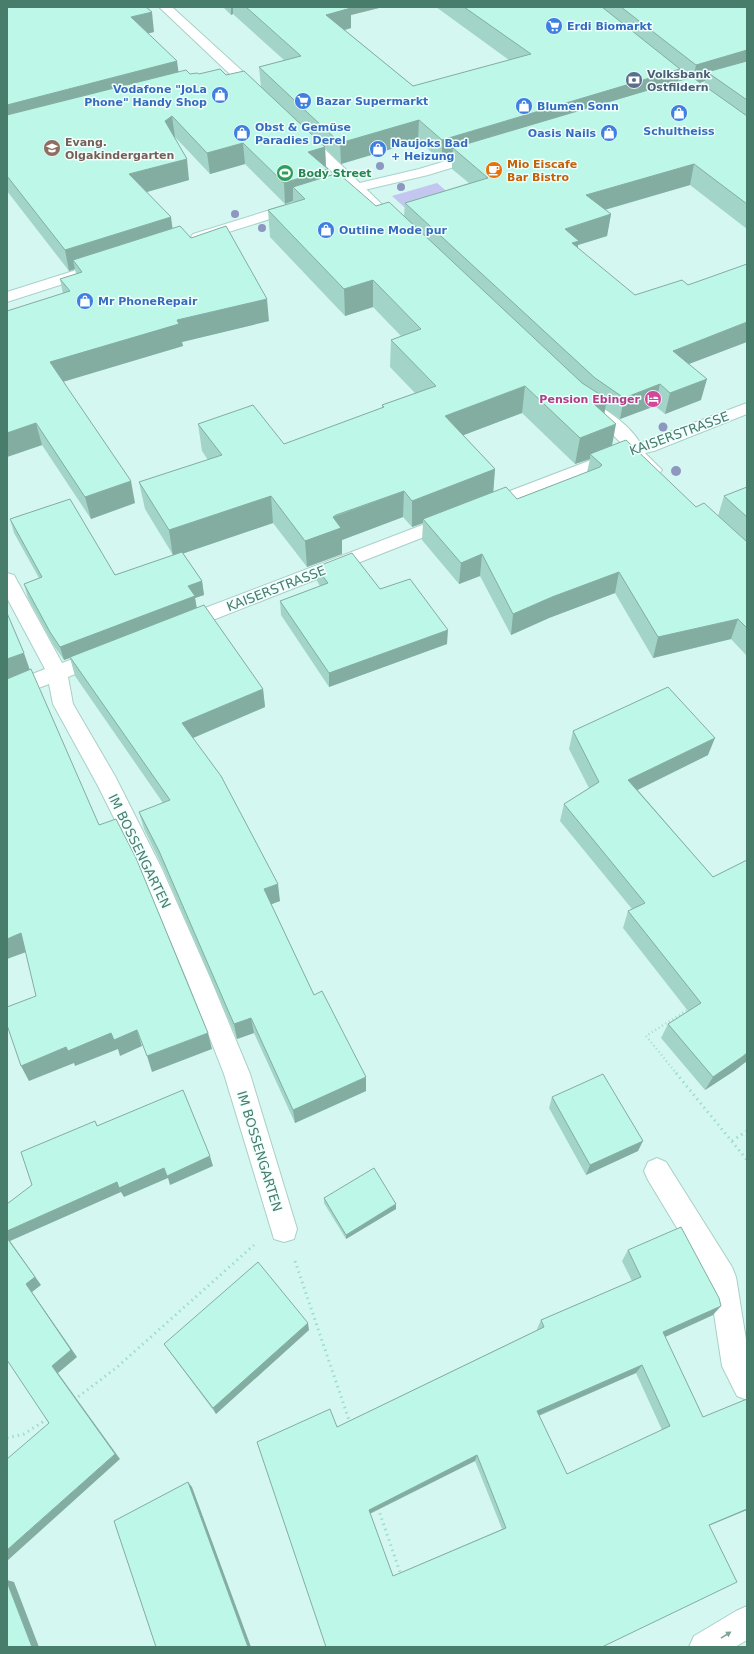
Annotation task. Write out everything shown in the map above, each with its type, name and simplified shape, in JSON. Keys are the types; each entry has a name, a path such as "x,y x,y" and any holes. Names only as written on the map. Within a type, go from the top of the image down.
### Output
{"street":[{"path":"166,7 264,99"},
{"path":"221,76 236,72"},
{"path":"293,127 399,229"},
{"path":"185,241 356,188 423,172 491,147"},
{"path":"7,297 104,267"},
{"path":"580,399 585,405 606,418 631,441 639,458 667,483"},
{"name":"KAISERSTRASSE","path":"168,630 468,513 635,449 648,447 747,408"},
{"name":"IM BOSSENGARTEN","path":"7,580 57,673 63,704 106,782 150,870 200,980 237,1074 281,1221"},
{"path":"7,692 117,650"},
{"path":"657,1171 722,1277 736,1366 747,1386"},
{"path":"705,1647 747,1622"}],"path":[{"path":"693,1006 646,1036 747,1160"},
{"path":"732,1141 747,1131"},
{"path":"72,1401 116,1368 281,1221"},
{"name":"IM BOSSENGARTEN","path":"281,1221 352,1430"},
{"path":"7,1438 14,1439 35,1429 54,1415"},
{"path":"377,1505 402,1580"}],"shaded area":[{"path":"7,7 747,7 747,1647 7,1647"},
{"path":"437,183 457,200 412,214 392,196"}],"building":[{"path":"7,7 146,7 152,12 131,17 177,61 7,105"},
{"path":"246,7 349,7 351,8 326,15 413,86 531,54 464,7 602,7 680,69 442,140 419,120 340,143 259,67 301,56"},
{"path":"621,7 747,7 747,50 696,65"},
{"path":"747,61 747,100 707,72"},
{"path":"220,69 226,75 244,71 325,147 308,152 328,169 284,183 243,143 207,153 172,116 165,121 187,159 129,174 171,217 65,250 7,176 7,115 186,70 190,74 199,74"},
{"path":"692,77 747,116 747,204 694,164 586,195 611,214 565,229 579,241 572,243 635,295 682,280 688,285 747,264 747,322 673,351 707,379 670,393 660,384 624,398 595,378 405,203 488,178 453,148"},
{"path":"338,173 376,206 389,202 582,383 607,399 594,404 616,424 580,438 525,386 445,416 495,469 412,501 404,491 336,515 333,517 341,528 305,541 271,496 169,530 139,482 222,455 198,424 253,405 284,444 384,407 382,405 436,386 391,340 421,329 373,280 344,289 268,210 305,199 293,187"},
{"path":"180,226 191,238 226,226 267,299 177,320 179,324 50,362 131,481 85,497 36,423 7,433 7,311 70,291 60,279 82,272 73,260"},
{"path":"626,440 696,507 704,503 747,541 747,628 738,619 658,637 619,572 552,597 513,614 482,554 461,563 423,519 506,487 517,499 600,467 602,465 590,454"},
{"path":"747,487 747,517 724,496"},
{"path":"70,499 115,575 182,552 202,581 188,586 195,596 60,647 50,632 24,584 42,577 10,519"},
{"path":"352,553 380,589 410,579 448,630 329,673 280,601 328,583 316,567"},
{"path":"204,605 263,689 182,723 221,776 278,884 264,889 314,995 322,991 366,1077 293,1110 251,1018 234,1024 159,851 139,812 170,800 70,657"},
{"path":"7,613 24,653 7,659"},
{"path":"31,669 99,825 116,819 136,858 208,1033 147,1056 137,1030 114,1040 111,1033 68,1051 66,1047 21,1066 7,1025 7,1007 36,996 21,933 7,939 7,679"},
{"path":"668,687 715,738 628,780 713,877 747,860 747,1053 713,1077 668,1024 701,1003 628,911 645,903 564,804 599,782 573,731"},
{"path":"603,1074 643,1141 590,1165 552,1097"},
{"path":"183,1090 210,1156 167,1176 164,1168 119,1188 117,1182 7,1231 7,1204 32,1185 21,1152 95,1121 97,1126"},
{"path":"374,1168 396,1204 346,1235 324,1198"},
{"path":"681,1227 719,1298 721,1306 663,1332 703,1417 747,1399 747,1509 709,1525 737,1582 602,1647 326,1647 257,1442 330,1409 337,1427 544,1327 541,1320 641,1277 628,1250","holes":["642,1365 670,1426 567,1474 537,1411","477,1455 506,1528 393,1576 369,1510"]},
{"path":"7,1238 35,1277 26,1284 71,1350 52,1366 115,1454 7,1550 7,1459 49,1423 7,1360"},
{"path":"258,1262 308,1323 213,1408 164,1344"},
{"path":"188,1482 248,1647 156,1647 114,1521"},
{"path":"7,1582 32,1647 7,1647"}],"place":[{"name":"Erdi Biomarkt","path":"554,26"},
{"name":"Volksbank Ostfildern","path":"634,80"},
{"name":"Vodafone \"JoLa Phone\" Handy Shop","path":"220,95"},
{"name":"Bazar Supermarkt","path":"303,101"},
{"name":"Blumen Sonn","path":"524,106"},
{"name":"Schultheiss","path":"679,113"},
{"name":"Obst & Gemüse Paradies Derel","path":"242,133"},
{"name":"Oasis Nails","path":"609,133"},
{"name":"Evang. Olgakindergarten","path":"52,148"},
{"name":"Naujoks Bad + Heizung","path":"378,149"},
{"name":"Mio Eiscafe Bar Bistro","path":"494,170"},
{"name":"Body Street","path":"285,173"},
{"name":"Outline Mode pur","path":"326,230"},
{"name":"Mr PhoneRepair","path":"85,301"},
{"name":"Pension Ebinger","path":"653,399"}]}
